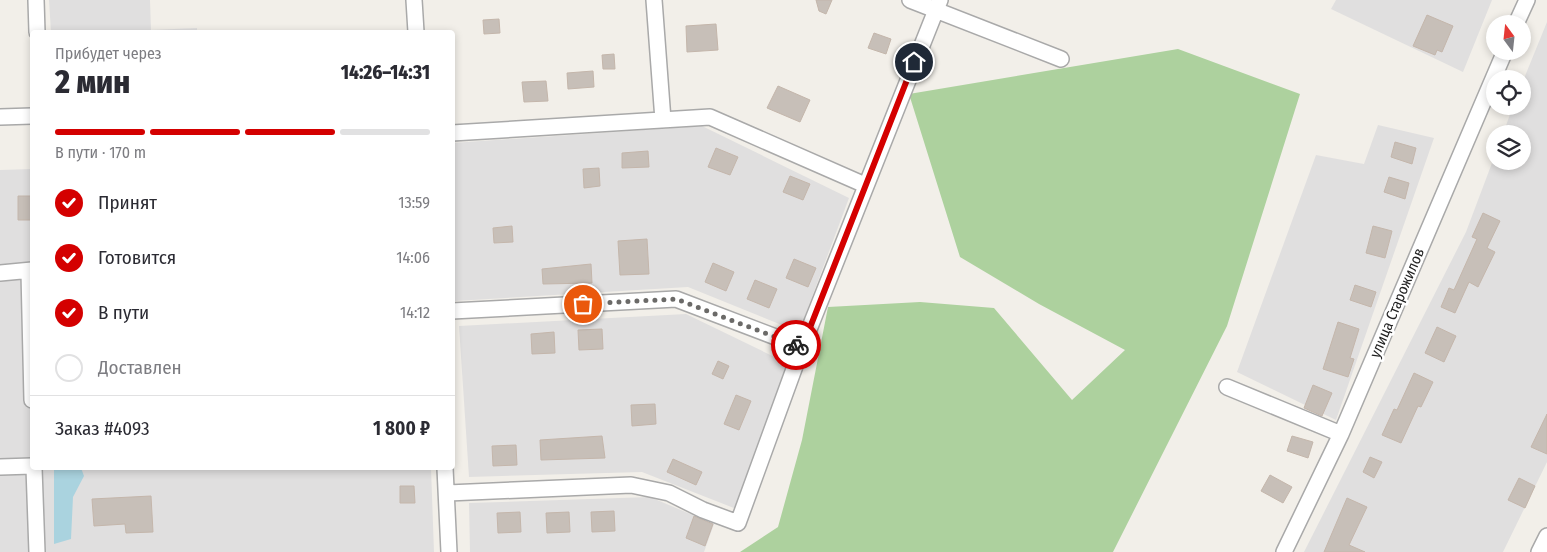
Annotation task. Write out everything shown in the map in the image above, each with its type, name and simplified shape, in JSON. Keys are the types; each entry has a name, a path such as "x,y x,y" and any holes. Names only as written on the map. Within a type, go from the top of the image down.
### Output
{"street":[{"path":"36,0 37,30"},
{"path":"414,0 416,30"},
{"path":"654,0 663,120"},
{"path":"910,0 938,5 1061,59"},
{"path":"1520,15 1527,0"},
{"path":"448,493 631,485 669,494 703,510 738,523 802,348 938,5"},
{"name":"улица Старожилов","path":"1284,552 1341,434 1500,60"},
{"path":"0,117 30,116"},
{"path":"455,133 710,117 865,186"},
{"path":"0,273 30,271"},
{"path":"455,311 676,299 802,348"},
{"path":"1227,388 1341,434"},
{"path":"0,467 30,467"},
{"path":"33,470 37,552"},
{"path":"446,470 450,552"},
{"path":"1539,552 1547,536"}],"shaded area":[{"path":"49,0 150,0 151,30 51,30"},
{"path":"1336,0 1492,0 1463,72 1331,9"},
{"path":"1547,22 1547,462 1503,552 1304,552 1466,232 1489,170 1531,170 1531,125 1506,125 1510,115 1531,115 1531,70 1527,70"},
{"path":"197,28 197,30 151,30"},
{"path":"1378,125 1434,138 1336,420 1237,372 1316,155 1364,164"},
{"path":"702,126 849,198 799,332 688,287 455,301 455,143"},
{"path":"30,169 30,470 431,470 434,552 0,552 0,170"},
{"path":"686,314 789,364 739,510 642,472 469,477 459,326"},
{"path":"650,497 714,524 704,552 470,552 469,503"}],"green space":[{"path":"1178,49 1300,94 1227,326 1113,552 740,552 778,527 802,440 828,307 920,302 994,308 1072,400 1125,350 1039,304 960,257 909,94"}],"water":[{"path":"54,470 82,470 84,476 73,497 71,539 54,544"}],"building":[{"path":"816,0 832,0 826,14 819,11"},
{"path":"1427,15 1453,26 1442,52 1437,50 1435,55 1413,46"},
{"path":"499,19 500,33 484,34 483,20"},
{"path":"716,24 718,50 687,52 686,26"},
{"path":"874,33 891,39 886,54 868,48"},
{"path":"614,54 615,69 603,69 602,55"},
{"path":"593,71 594,87 568,89 567,73"},
{"path":"546,81 548,101 524,102 522,82"},
{"path":"778,86 810,100 800,122 767,108"},
{"path":"1395,142 1416,148 1412,164 1391,157"},
{"path":"716,148 738,157 730,175 708,167"},
{"path":"648,151 649,167 622,168 622,153"},
{"path":"599,168 600,186 584,188 583,169"},
{"path":"790,176 810,184 803,200 783,192"},
{"path":"1389,177 1409,183 1405,199 1384,192"},
{"path":"18,196 30,196 30,220 18,220"},
{"path":"1483,213 1500,221 1487,248 1495,252 1478,287 1469,282 1455,313 1441,307 1449,288 1454,290 1477,239 1472,237"},
{"path":"512,226 513,242 494,243 493,228"},
{"path":"1373,226 1392,231 1385,258 1366,253"},
{"path":"647,239 649,274 620,275 618,241"},
{"path":"794,259 816,268 808,287 786,278"},
{"path":"713,263 734,272 726,291 705,282"},
{"path":"591,264 592,283 543,284 542,269"},
{"path":"755,280 777,289 769,308 747,299"},
{"path":"1355,285 1376,292 1371,307 1350,300"},
{"path":"1338,322 1359,329 1350,358 1354,359 1348,377 1323,369"},
{"path":"1437,327 1456,336 1444,362 1425,353"},
{"path":"602,329 603,349 579,350 578,330"},
{"path":"554,332 555,353 532,354 531,334"},
{"path":"718,361 729,366 723,379 712,374"},
{"path":"1414,373 1433,382 1421,407 1418,406 1401,443 1382,435 1394,409 1397,410"},
{"path":"1313,385 1332,393 1322,416 1304,408"},
{"path":"736,395 751,401 739,430 724,424"},
{"path":"655,404 656,424 632,426 631,405"},
{"path":"1547,414 1547,454 1531,447"},
{"path":"602,436 605,458 541,460 540,440"},
{"path":"1292,436 1313,442 1308,458 1287,451"},
{"path":"516,445 517,465 493,466 492,446"},
{"path":"1370,457 1382,462 1374,478 1363,472"},
{"path":"673,459 702,472 696,485 667,472"},
{"path":"1270,475 1292,487 1283,503 1261,491"},
{"path":"1519,478 1535,486 1525,508 1508,500"},
{"path":"400,486 414,486 415,503 400,503"},
{"path":"151,496 153,532 126,533 125,524 94,526 92,499"},
{"path":"1347,498 1367,507 1349,545 1365,552 1324,552"},
{"path":"614,511 615,531 592,532 591,512"},
{"path":"520,512 521,532 498,533 497,513"},
{"path":"569,512 570,532 547,533 546,513"},
{"path":"694,516 713,524 705,546 686,538"}],"way so far":[{"path":"583,304 676,299 796,345"}],"route":[{"path":"796,345 802,348 914,62"}]}
